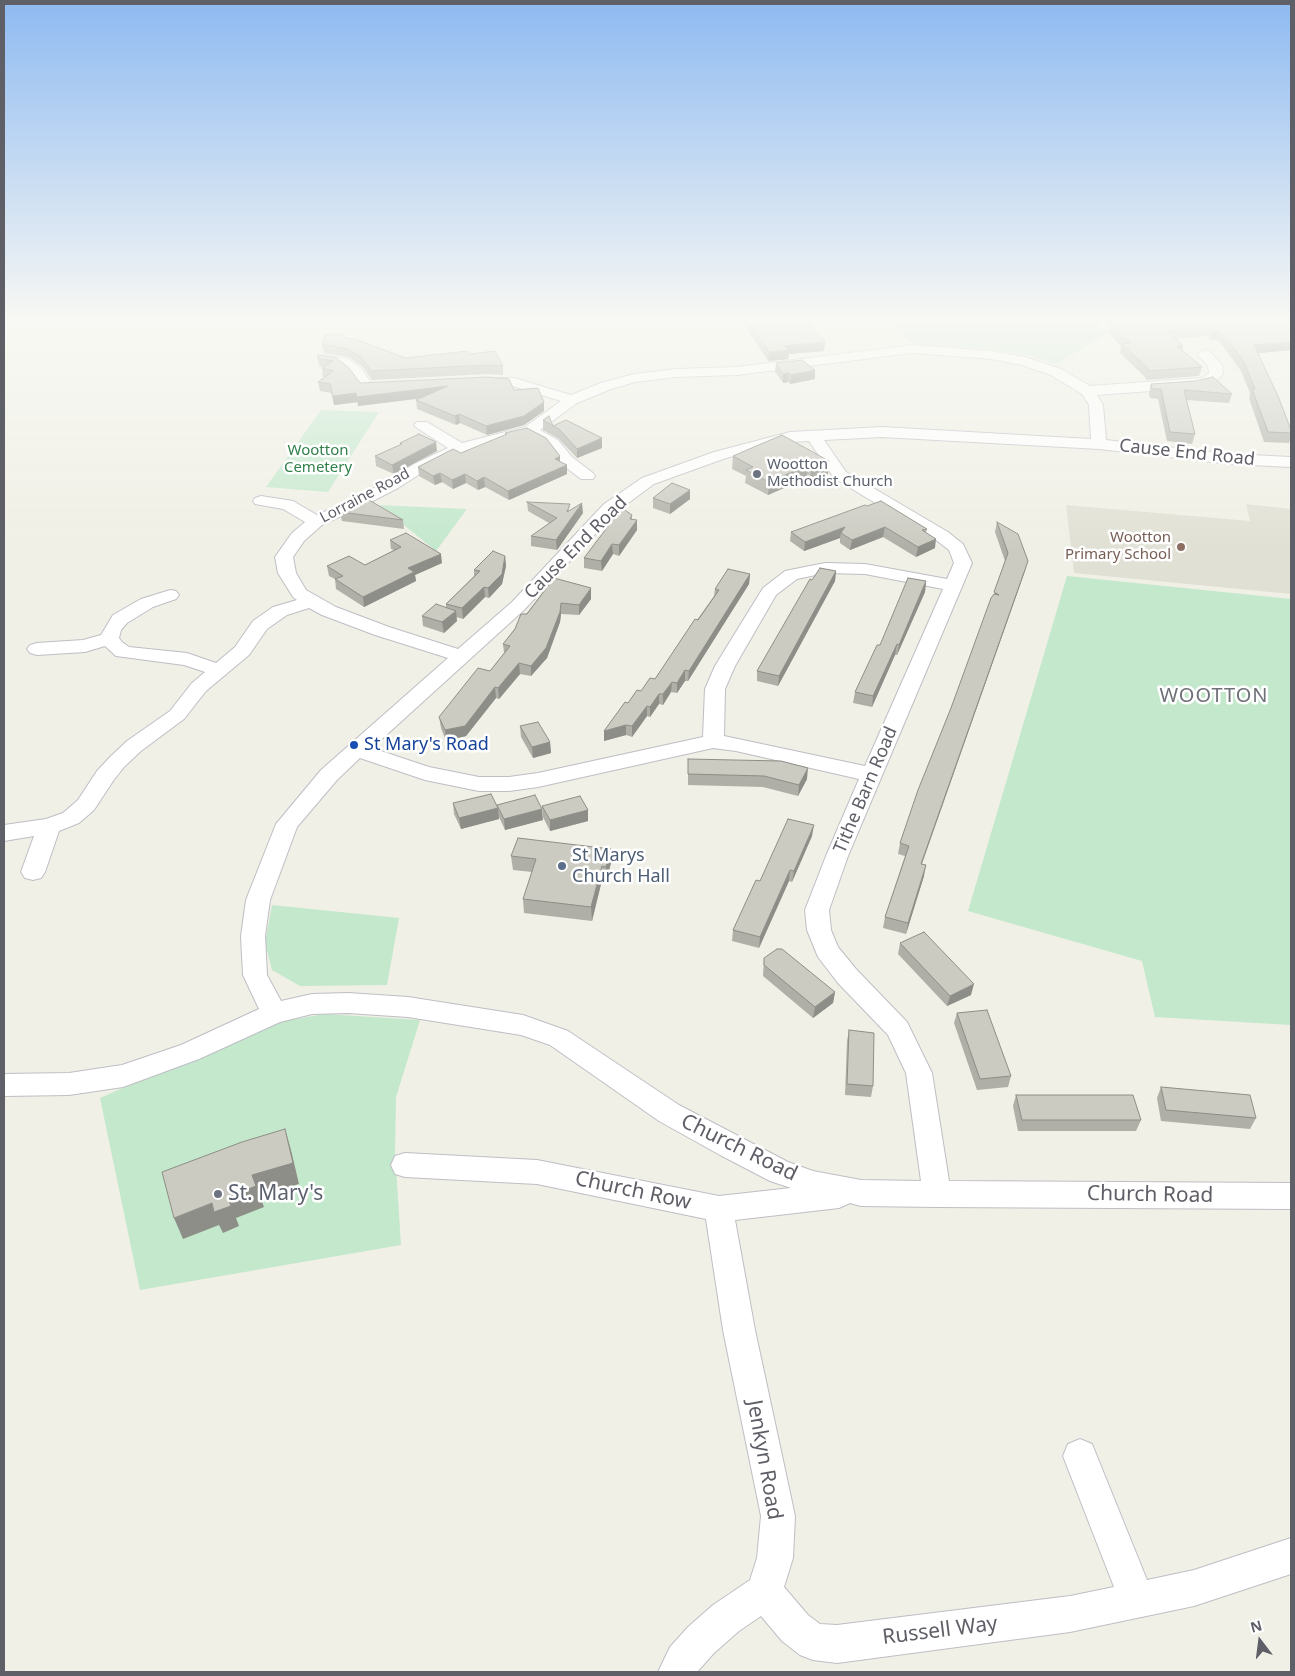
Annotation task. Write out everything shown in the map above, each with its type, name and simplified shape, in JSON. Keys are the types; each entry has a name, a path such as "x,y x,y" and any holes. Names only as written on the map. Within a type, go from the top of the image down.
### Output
{"street":[{"path":"557,395 572,400"},
{"name":"Lorraine Road","path":"460,656 382,631 329,611 311,601 299,593 287,573 284,556 298,537 316,521 359,502 392,485 420,467 460,448 530,430 572,400 584,395"},
{"path":"1089,395 1096,405 1099,444"},
{"path":"422,425 460,448"},
{"path":"530,430 553,443 566,460 586,476"},
{"name":"Cause End Road","path":"274,1013 255,975 253,936 258,900 287,824 329,775 518,606 610,508 648,481 720,455 790,437 882,432 1099,444 1230,459 1291,462"},
{"name":"Tithe Barn Road","path":"813,435 840,475 942,536 957,548 963,563 824,888 817,910 819,930 828,951 847,976 898,1029 919,1073 937,1194"},
{"path":"261,501 286,505 316,521"},
{"path":"713,741 715,689 722,673 769,592 791,575 825,568 865,569 953,585"},
{"path":"170,595 147,603 120,619 112,630 110,638 114,645 123,652 187,659 219,670"},
{"path":"4,833 49,826 71,818 86,805 105,776 117,762 134,746 177,715 199,687 242,651 267,618 280,611 311,601"},
{"path":"37,649 84,646 110,638"},
{"path":"357,750 425,773 480,784 509,784 538,780 713,741 736,744 872,775"},
{"path":"33,872 49,826"},
{"name":"Church Road","path":"4,1085 69,1084 123,1076 190,1052 274,1013 312,1004 348,1003 408,1007 466,1015 523,1026 559,1038 669,1113 780,1172 813,1183 860,1193 1291,1196"},
{"name":"Church Row","path":"405,1165 537,1172 719,1209 860,1193"},
{"path":"768,1203 780,1172"},
{"name":"Jenkyn Road","path":"719,1209 739,1330 778,1516 775,1558 764,1592"},
{"path":"1080,1456 1136,1599"},
{"name":"Russell Way","path":"764,1592 795,1628 813,1642 837,1644 1070,1614 1194,1588 1291,1556"},
{"path":"677,1672 683,1660 701,1640 726,1618 764,1592"}],"shaded area":[{"name":"Wootton Primary School","path":"1246,504 1291,509 1291,594 1074,573 1066,505 1250,521"}],"green space":[{"name":"Wootton Cemetery","path":"321,410 379,412 328,492 266,487"},
{"path":"379,505 467,509 436,551"},
{"path":"1067,576 1291,599 1291,1025 1155,1017 1142,961 968,911"},
{"path":"272,905 399,918 387,985 300,986 272,970 265,943"},
{"path":"325,1014 420,1020 396,1097 395,1152 401,1245 140,1290 100,1098 270,1023"}],"building":[{"path":"427,395 541,395 544,402 524,416 486,426 459,414 455,416 416,400"},
{"path":"1162,395 1185,395 1195,434 1170,432"},
{"path":"1254,395 1278,395 1291,430 1291,433 1268,432"},
{"path":"549,416 553,426 543,420"},
{"path":"566,420 602,438 577,449 559,429 553,426"},
{"path":"527,428 546,438 560,456 555,459 567,465 508,491 484,477 477,481 465,474 452,480 440,473 433,476 418,467 453,449 461,453 507,434 505,433"},
{"path":"419,434 436,442 392,465 375,456 402,444 400,443"},
{"path":"782,435 829,461 811,467 808,465 769,482 746,470 753,467 733,456"},
{"path":"672,483 690,490 670,504 653,498"},
{"path":"369,500 403,520 340,512"},
{"path":"881,501 927,529 922,530 936,539 918,547 885,527 852,540 841,533 845,527 805,542 791,532 865,505"},
{"path":"527,502 570,504 567,512 582,503 556,540 531,536 557,518"},
{"path":"622,508 632,515 630,519 637,520 619,545 612,544 601,561 584,558"},
{"path":"997,522 1018,534 1028,561 921,864 926,865 908,923 885,917 909,846 900,843 918,790 951,708 991,598 994,594 999,595 994,592 1008,553"},
{"path":"406,533 441,554 408,568 414,572 363,597 335,579 343,576 327,566 349,556 365,565 401,547 390,540"},
{"path":"493,551 505,556 502,574 488,588 484,587 462,608 446,604 480,571 474,570"},
{"path":"820,568 836,571 779,676 757,671 810,579 812,580"},
{"path":"728,569 750,574 689,671 685,670 677,683 672,682 663,694 659,694 650,707 647,706 632,726 626,725 604,731 625,702 628,703 637,690 641,691 650,678 655,679 695,619 698,620 719,590 715,589"},
{"path":"554,578 591,588 579,605 561,603 560,612 546,648 531,666 519,663 498,688 495,687 465,726 445,730 439,717 478,668 490,671 510,646 503,644 515,629 521,614 527,614"},
{"path":"908,578 926,581 899,645 897,644 873,696 855,692 877,645 880,645"},
{"path":"436,604 456,611 442,622 422,616"},
{"path":"538,722 550,742 532,747 520,726"},
{"path":"688,759 781,761 808,768 799,785 764,776 688,774"},
{"path":"491,794 498,808 459,818 453,803"},
{"path":"535,795 542,809 504,819 497,805"},
{"path":"580,796 588,810 550,820 542,806"},
{"path":"788,819 814,825 794,871 790,870 760,937 733,930 756,880 760,881"},
{"path":"518,838 611,849 606,867 602,866 591,907 523,899 536,859 511,856"},
{"path":"924,932 974,984 950,996 900,943"},
{"path":"777,949 782,949 835,992 815,1007 764,965 764,958"},
{"path":"987,1010 1011,1076 980,1079 957,1013"},
{"path":"849,1030 874,1033 873,1086 847,1084"},
{"path":"1161,1087 1250,1095 1256,1118 1166,1110"},
{"path":"1016,1095 1133,1095 1141,1120 1022,1120"},
{"path":"285,1129 293,1163 252,1175 256,1186 228,1197 231,1206 214,1212 212,1203 174,1218 162,1172 242,1142"}],"place":[{"name":"Wootton Methodist Church","path":"757,474"},
{"name":"Wootton Primary School","path":"1181,547"},
{"name":"St Mary's Road","path":"354,745"},
{"name":"St Marys Church Hall","path":"562,866"},
{"name":"St. Mary's","path":"218,1194"}],"district":[{"name":"WOOTTON","path":"1214,696"}]}
